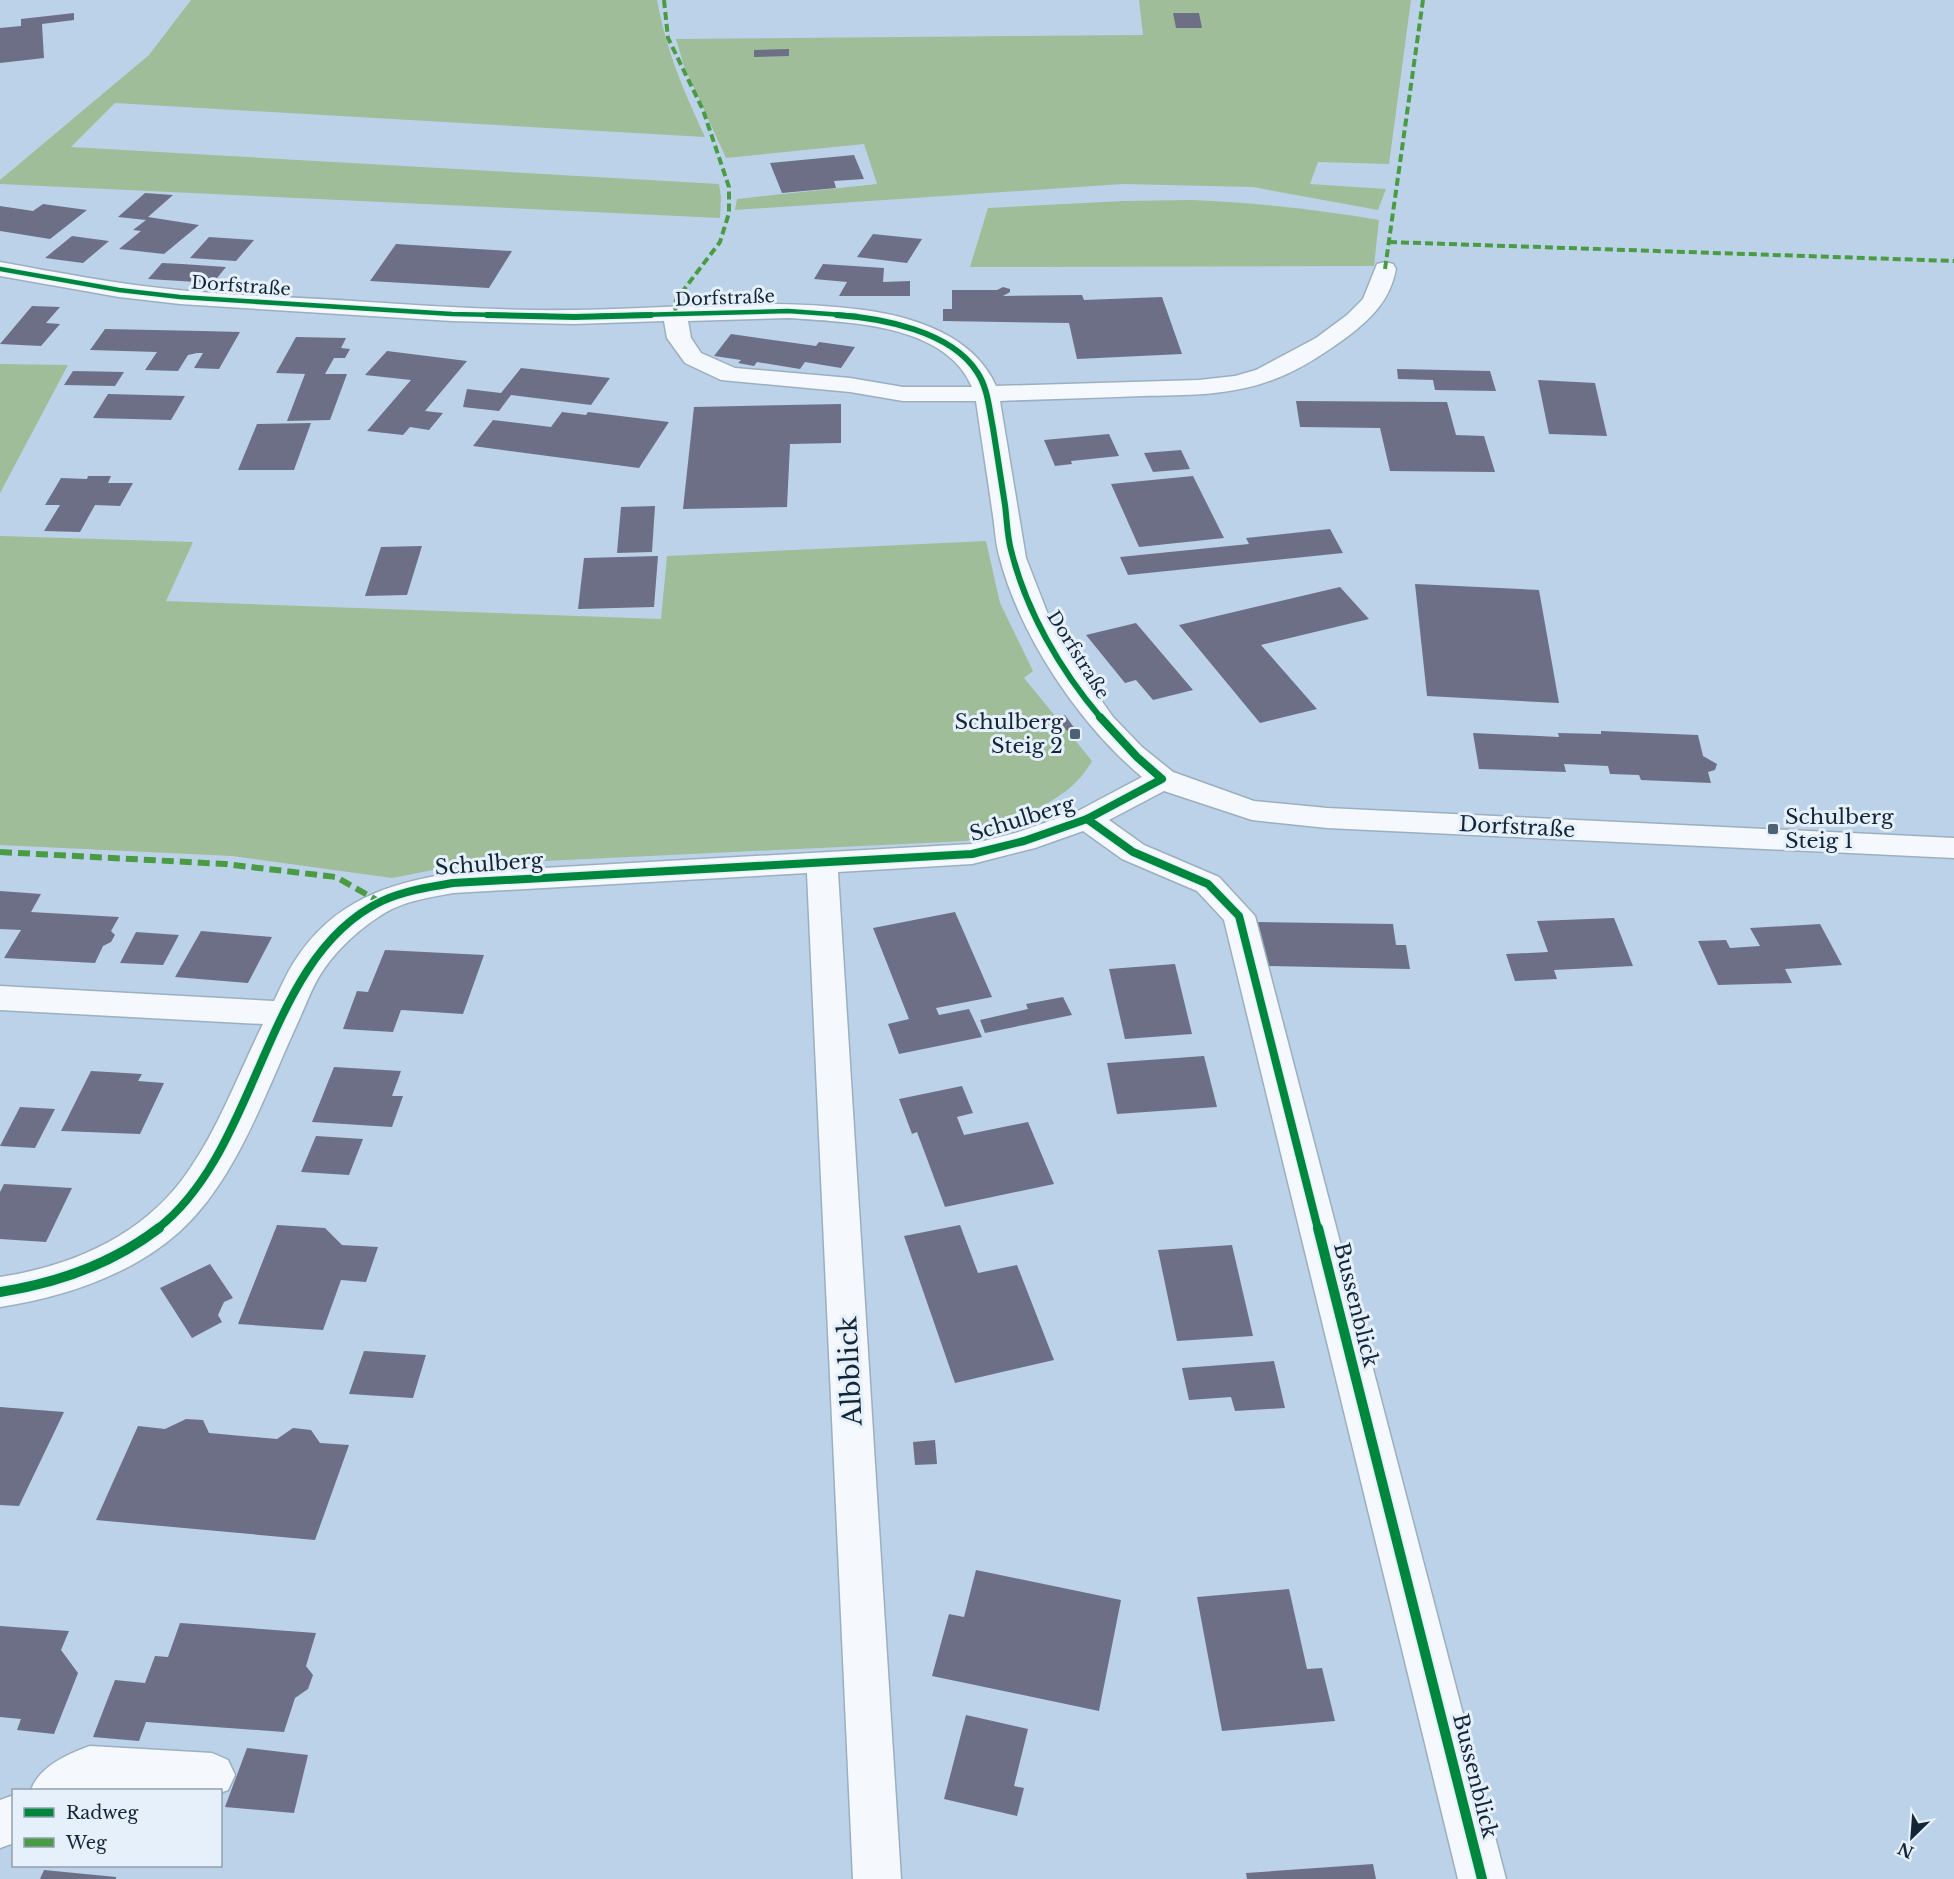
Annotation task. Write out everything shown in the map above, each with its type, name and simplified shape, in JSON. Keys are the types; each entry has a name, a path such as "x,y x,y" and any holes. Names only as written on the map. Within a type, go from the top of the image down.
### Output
{"street":[{"name":"Dorfstraße","path":"0,269 119,290 180,297 452,314 558,317 788,311 865,317 902,326 938,339 960,354 977,371 987,394 1013,558 1033,612 1055,654 1103,723 1131,753 1162,779 1252,810 1327,818 1954,848"},
{"path":"675,315 679,338 693,358 730,375 850,385 903,394 987,394 1199,387 1236,383 1264,375 1324,343 1355,320 1373,302 1381,287 1385,269"},
{"name":"Schulberg","path":"0,1292 68,1277 107,1259 154,1233 182,1206 211,1169 309,965 330,939 380,902 418,889 453,883 972,854 1024,842 1087,819 1162,779"},
{"name":"Bussenblick","path":"1087,819 1132,852 1208,884 1239,916 1482,1879"},
{"name":"Albblick","path":"822,863 877,1879"},
{"path":"0,998 285,1013"},
{"path":"57,1789 90,1767 212,1775"}],"green space":[{"path":"191,0 657,0 676,70 705,137 115,103 71,147 719,184 720,218 0,184 0,180 149,55"},
{"path":"1139,0 1411,0 1389,164 1318,162 1310,184 1386,189 1378,210 1253,187 1123,184 735,210 737,199 877,184 864,144 726,158 684,66 676,39 1143,35"},
{"path":"1192,200 1286,207 1379,220 1374,266 970,267 988,208"},
{"path":"0,364 68,365 0,493"},
{"path":"0,536 193,542 166,601 661,619 667,556 986,541 1000,603 1033,671 1024,678 1092,761 1077,782 1068,790 1013,820 1010,828 966,841 459,865 392,878 232,856 0,845"}],"building":[{"path":"74,13 74,20 42,24 44,58 0,63 0,28 21,26 21,19"},
{"path":"1173,13 1199,13 1202,28 1176,28"},
{"path":"789,49 789,56 754,57 754,50"},
{"path":"854,155 864,179 834,181 836,188 782,193 770,163"},
{"path":"145,193 173,195 148,217 199,225 164,254 119,249 141,231 133,230 146,220 118,217"},
{"path":"43,204 87,210 50,239 0,231 0,206 33,211"},
{"path":"873,234 922,239 907,263 857,257"},
{"path":"72,236 109,241 83,263 45,258"},
{"path":"209,237 254,240 236,261 190,258"},
{"path":"396,244 512,251 489,288 370,281"},
{"path":"162,263 226,267 213,283 148,279"},
{"path":"823,264 884,268 883,282 910,281 910,296 839,296 847,282 814,279"},
{"path":"1003,287 1010,289 1010,292 1003,296 1082,295 1084,300 1162,297 1182,354 1077,359 1069,323 943,321 943,309 952,309 952,290 997,290"},
{"path":"32,306 60,307 46,323 60,324 41,346 0,344"},
{"path":"105,329 240,332 219,369 194,368 203,353 197,353 188,355 178,371 145,370 157,352 90,350"},
{"path":"731,334 816,346 819,342 855,347 841,368 805,362 800,369 757,362 754,366 738,363 741,360 714,356"},
{"path":"296,337 346,338 341,348 350,349 345,358 334,358 325,374 347,374 330,420 287,421 305,374 276,373"},
{"path":"387,351 467,361 425,411 443,413 429,430 410,427 403,435 367,431 411,380 365,375"},
{"path":"521,368 610,378 591,405 511,395 499,411 463,407 467,389 501,393"},
{"path":"1397,369 1490,371 1496,391 1435,390 1433,380 1398,379"},
{"path":"73,371 124,372 115,386 64,385"},
{"path":"1538,380 1595,383 1607,436 1549,434"},
{"path":"108,394 185,396 171,420 93,418"},
{"path":"1296,401 1447,402 1456,435 1484,436 1495,472 1390,471 1380,428 1300,427"},
{"path":"841,404 841,443 790,444 787,507 683,509 694,407"},
{"path":"562,412 586,415 588,412 669,422 639,468 473,446 493,420 551,427"},
{"path":"311,423 294,470 238,470 257,424"},
{"path":"1109,434 1119,456 1071,461 1072,464 1055,466 1044,440"},
{"path":"1181,450 1190,469 1153,472 1144,453"},
{"path":"88,476 111,476 108,483 133,483 120,506 95,505 80,532 44,531 60,505 45,505 61,478 87,479"},
{"path":"1193,476 1224,538 1139,547 1111,484"},
{"path":"655,506 652,552 617,553 621,507"},
{"path":"1330,529 1343,553 1128,575 1120,557 1249,544 1246,538"},
{"path":"422,546 407,595 365,596 381,547"},
{"path":"658,556 654,607 578,609 584,558"},
{"path":"1415,584 1539,590 1559,703 1427,696"},
{"path":"1340,587 1369,619 1261,645 1317,709 1260,723 1179,625"},
{"path":"1136,623 1193,690 1153,700 1136,680 1125,683 1086,635"},
{"path":"1065,715 1075,729 1067,731 1057,717"},
{"path":"1601,731 1698,735 1703,756 1717,764 1715,770 1708,772 1711,783 1641,780 1639,775 1610,774 1608,766 1564,764 1566,772 1479,769 1473,733 1559,737 1558,733 1601,734"},
{"path":"0,891 41,894 31,912 119,917 111,931 115,935 111,942 103,946 95,963 4,958 21,930 0,929"},
{"path":"955,912 992,997 936,1008 939,1015 969,1009 982,1037 899,1054 888,1024 909,1019 873,928"},
{"path":"1614,918 1633,966 1554,970 1557,979 1515,981 1506,954 1548,952 1537,921"},
{"path":"1256,922 1393,924 1396,945 1406,945 1410,969 1268,966"},
{"path":"1820,924 1842,965 1785,969 1792,983 1718,985 1698,941 1726,940 1730,948 1760,946 1750,928"},
{"path":"201,931 272,937 248,983 175,977"},
{"path":"136,932 179,935 163,965 120,963"},
{"path":"385,950 484,955 463,1014 401,1010 393,1032 343,1029 357,991 368,992"},
{"path":"1175,964 1192,1034 1125,1039 1109,969"},
{"path":"1063,997 1072,1015 985,1033 980,1020 1028,1009 1026,1004"},
{"path":"1204,1056 1217,1107 1117,1114 1107,1063"},
{"path":"334,1067 401,1071 392,1096 403,1096 392,1127 312,1122"},
{"path":"91,1071 142,1074 138,1081 164,1083 140,1134 61,1131"},
{"path":"962,1086 973,1113 957,1117 964,1135 1028,1122 1054,1184 945,1207 917,1132 912,1134 899,1099"},
{"path":"20,1107 55,1109 35,1148 0,1146"},
{"path":"316,1136 363,1139 349,1175 301,1172"},
{"path":"4,1184 72,1188 46,1242 0,1239 0,1192"},
{"path":"277,1225 325,1228 342,1245 378,1247 366,1282 341,1280 323,1330 238,1324"},
{"path":"960,1225 978,1273 1017,1265 1054,1360 955,1383 904,1236"},
{"path":"1232,1245 1253,1336 1177,1341 1158,1250"},
{"path":"210,1264 233,1298 224,1302 218,1315 222,1322 192,1338 160,1288"},
{"path":"364,1351 426,1355 413,1398 349,1394"},
{"path":"1274,1361 1285,1408 1235,1411 1231,1397 1189,1400 1182,1368"},
{"path":"0,1407 64,1412 19,1506 0,1505"},
{"path":"186,1419 203,1420 209,1433 277,1439 293,1428 311,1430 320,1443 349,1445 315,1540 96,1520 138,1426 165,1429"},
{"path":"935,1440 937,1464 915,1465 913,1442"},
{"path":"976,1570 1121,1600 1099,1711 932,1676 949,1614 964,1617"},
{"path":"1289,1589 1307,1669 1322,1668 1335,1721 1222,1731 1197,1597"},
{"path":"180,1623 316,1633 306,1666 313,1675 308,1689 295,1698 284,1732 146,1722 139,1741 93,1737 115,1680 145,1683 155,1656 168,1657"},
{"path":"0,1626 69,1631 61,1650 78,1673 54,1734 17,1730 21,1719 0,1717"},
{"path":"966,1715 1028,1729 1014,1786 1024,1788 1017,1816 944,1799"},
{"path":"247,1748 308,1755 294,1813 225,1807"},
{"path":"1373,1864 1376,1879 1247,1879 1246,1873"},
{"path":"44,1870 116,1877 116,1879 40,1879"}],"marked path":[{"path":"664,0 668,38 703,110 729,187 729,213 720,242 676,300 675,315"},
{"path":"1385,269 1423,0"},
{"path":"1389,242 1954,261"},
{"path":"0,852 225,864 336,877 380,902"}],"cycle path":[{"path":"0,269 119,290 180,297 452,314 574,317 788,311 865,317 902,326 938,339 960,354 977,371 987,394 1010,547 1038,622 1054,652 1092,708 1137,757 1162,779 1087,819 1024,841 972,854 453,883 408,892 382,901 352,921 309,965 218,1154 202,1181 182,1206 145,1239 98,1264 49,1282 0,1292"},
{"path":"1087,819 1133,852 1208,884 1239,916 1482,1879"}],"place":[{"name":"Schulberg Steig 2","path":"1075,734"},
{"name":"Schulberg Steig 1","path":"1773,829"}]}
